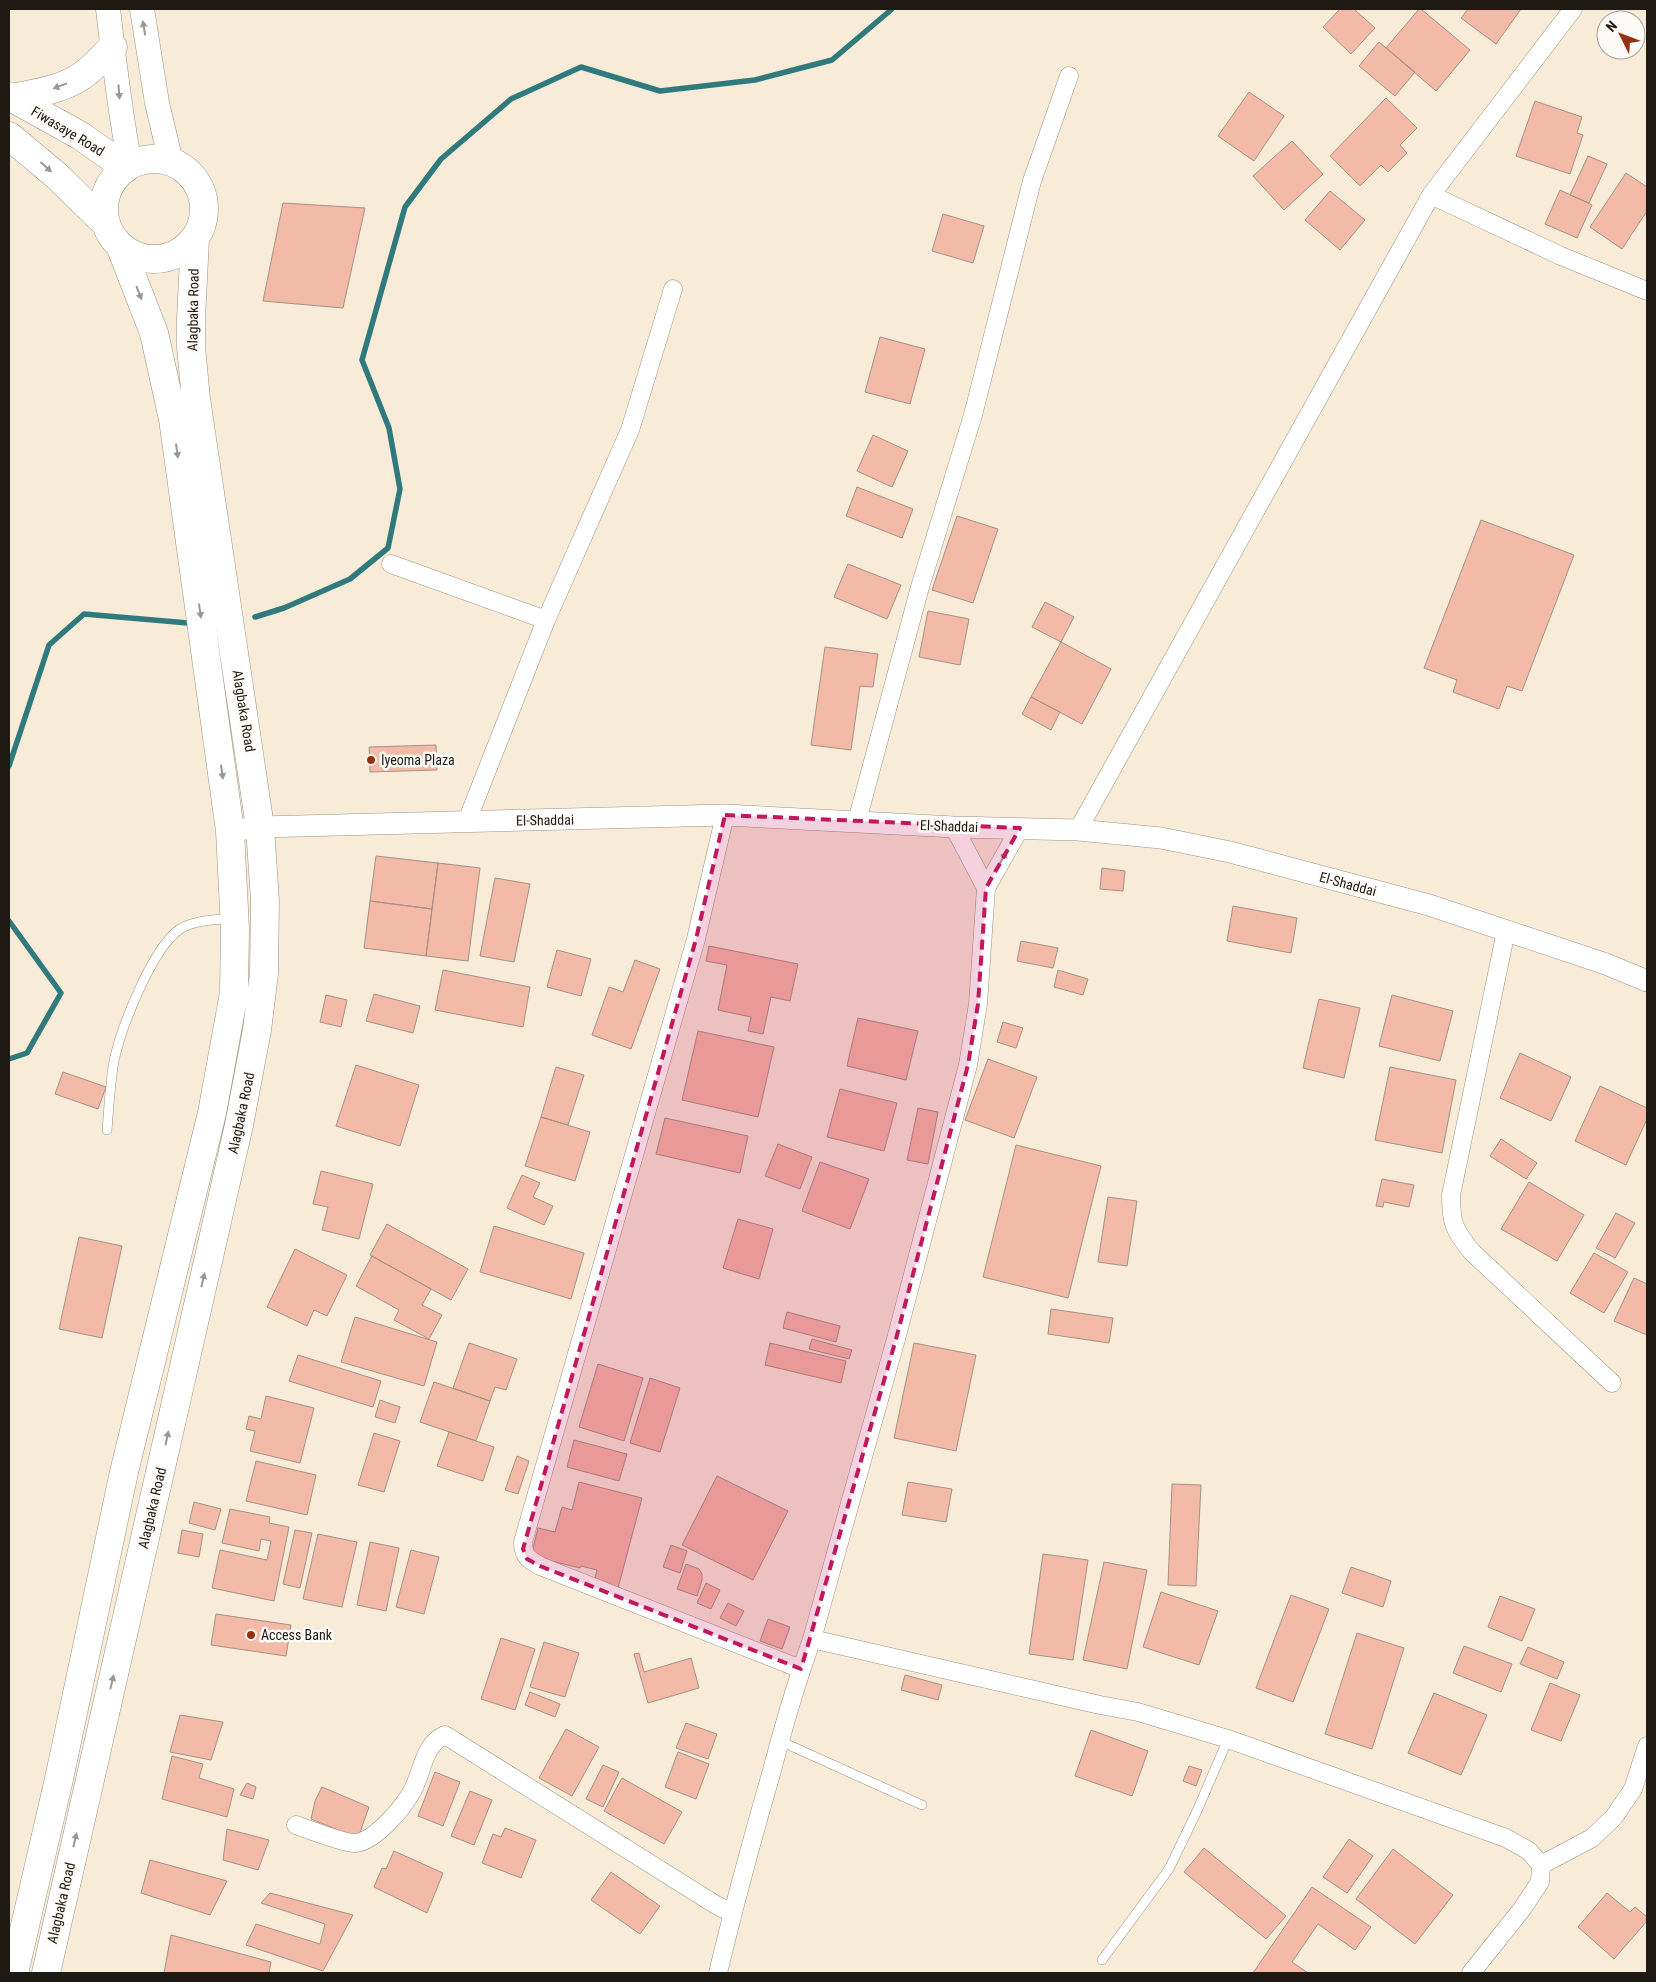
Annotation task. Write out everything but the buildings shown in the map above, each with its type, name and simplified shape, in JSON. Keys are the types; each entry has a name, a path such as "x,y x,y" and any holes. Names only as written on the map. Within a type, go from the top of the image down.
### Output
{"main road":[{"path":"108,9 128,166"},
{"path":"142,9 156,94 171,162"},
{"path":"10,97 44,92 66,84 86,73 113,47"},
{"name":"Fiwasaye Road","path":"10,97 81,136 128,166"},
{"path":"9,136 57,176 105,223"},
{"path":"150,159 171,162 185,169 195,180 202,194 205,209 202,224 196,238 184,250 168,258 152,260 135,257 121,248 111,237 105,223 103,208 106,192 114,178 128,166 150,159"},
{"name":"Alagbaka Road","path":"46,1973 239,1125 257,1030 264,973 264,901 260,827 196,399 191,346 190,319 196,238"},
{"name":"Alagbaka Road","path":"14,1973 59,1779 124,1472 212,1113 234,993 235,918 230,831 173,419 154,333 121,248"},
{"path":"124,1472 158,1480"}],"street":[{"path":"1078,830 1431,195 1573,9"},
{"path":"857,821 920,587 974,415 1032,181 1069,76"},
{"path":"1431,195 1561,256 1647,291"},
{"path":"467,821 546,620 630,430 672,289"},
{"path":"391,564 546,620"},
{"path":"725,815 696,939 526,1532 523,1549 527,1559 540,1566 801,1669"},
{"name":"El-Shaddai","path":"230,831 260,827 725,815 954,827 1078,830 1160,838 1230,852 1429,905 1606,964 1647,981"},
{"path":"954,827 986,888"},
{"path":"718,1973 732,1913 780,1741 801,1669 812,1639 896,1339 968,1065 978,1004 986,888 1020,828"},
{"path":"1506,931 1451,1195 1451,1216 1457,1234 1472,1252 1612,1383"},
{"path":"812,1639 1138,1712 1228,1738 1506,1838 1529,1851 1541,1865 1540,1882 1522,1909 1471,1973"},
{"path":"296,1825 354,1843 370,1839 383,1828 411,1793 429,1748 438,1738 445,1735 716,1905 732,1913"},
{"path":"1541,1865 1592,1838 1614,1818 1633,1789 1647,1746"}],"lane":[{"path":"107,1130 114,1061 129,1012 148,972 170,937 181,928 206,921 235,918"},
{"path":"1102,1960 1169,1869 1197,1812 1228,1738"},
{"path":"780,1741 922,1805"}],"highlighted area":[{"path":"725,815 1020,828 986,888 978,1004 968,1065 896,1339 801,1669 540,1566 527,1559 523,1549 696,939"}],"waterway":[{"path":"255,617 284,608 350,579 388,548 400,489 389,428 362,360 405,207 441,159 511,99 581,67 660,91 755,80 832,60 892,9"},
{"path":"9,766 49,645 84,614 188,623"},
{"path":"9,921 61,993 27,1053 9,1059"}],"place":[{"name":"Iyeoma Plaza","path":"371,760"},
{"name":"Access Bank","path":"251,1635"}]}
